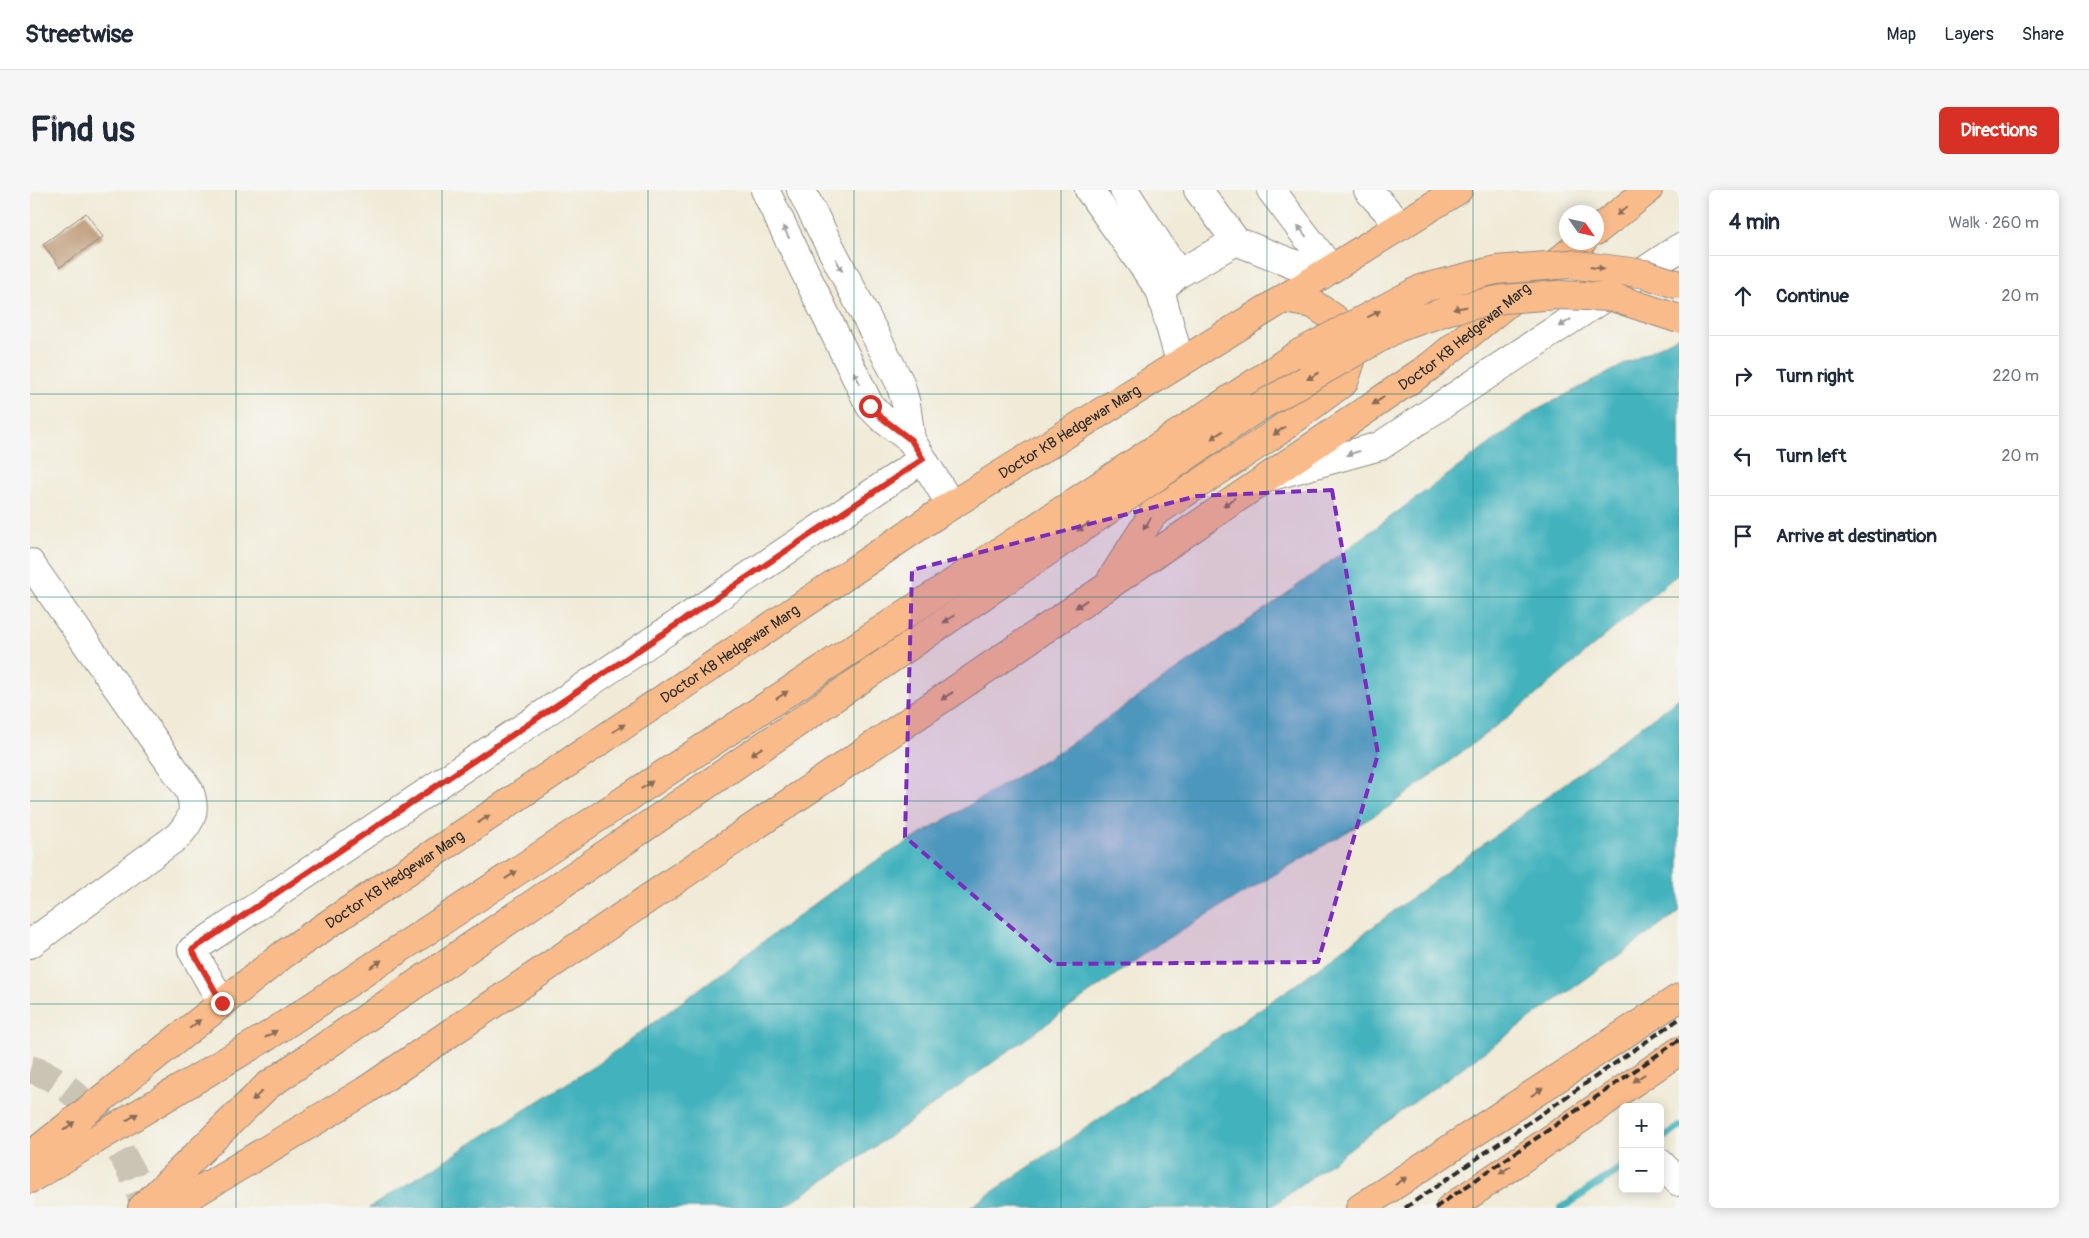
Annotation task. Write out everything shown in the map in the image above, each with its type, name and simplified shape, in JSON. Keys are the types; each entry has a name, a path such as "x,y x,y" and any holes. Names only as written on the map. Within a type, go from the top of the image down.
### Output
{"main road":[{"name":"Doctor KB Hedgewar Marg","path":"30,1156 284,954 951,505 1458,190"},
{"path":"1604,225 1648,190"},
{"name":"Doctor KB Hedgewar Marg","path":"170,1208 365,1091 1429,367 1572,250"},
{"path":"30,1178 271,1034 1300,353 1423,288 1496,270 1570,264 1645,274 1679,285"},
{"path":"142,1208 267,1086 1257,408 1397,328 1458,308 1503,299 1557,295 1612,297 1679,319"},
{"path":"1105,588 1153,514 1274,434 1344,382 1351,361 1348,340 1334,318 1314,304 1283,299"},
{"path":"1360,1208 1679,998"},
{"path":"1450,1208 1679,1051"}],"street":[{"path":"765,190 870,406 917,450 951,505"},
{"path":"801,190 900,383 917,450"},
{"path":"1089,190 1169,282"},
{"path":"1124,190 1169,282 1180,362"},
{"path":"1198,190 1236,241 1327,272"},
{"path":"1271,190 1327,272"},
{"path":"1368,190 1401,226"},
{"path":"1169,282 1236,241"},
{"path":"1264,479 1380,446 1679,248"},
{"path":"222,1003 192,950 917,450"},
{"path":"30,563 189,790 193,801 190,822 178,836 30,944"},
{"path":"1664,1167 1679,1182"}],"highlighted area":[{"path":"1332,490 1378,754 1318,962 1054,964 905,837 912,570 1197,496"}],"water":[{"path":"1679,336 1679,573 1530,700 1392,805 1160,943 866,1153 782,1208 369,1208 596,1065 858,872 1066,747 1282,597 1533,412"},
{"path":"1679,698 1679,912 1270,1208 969,1208 1295,985"}],"building":[{"path":"86,213 103,237 60,267 43,244"}],"waterway":[{"path":"1664,1137 1679,1127"},
{"path":"1561,1208 1619,1170"}],"tunnel":[{"path":"30,1069 50,1077 87,1106 117,1145 138,1188 145,1208"}],"railway":[{"path":"1405,1208 1679,1019"},
{"path":"1435,1208 1679,1040"}],"route":[{"path":"222,1003 192,950 923,459 911,440 882,418 870,406"}]}
